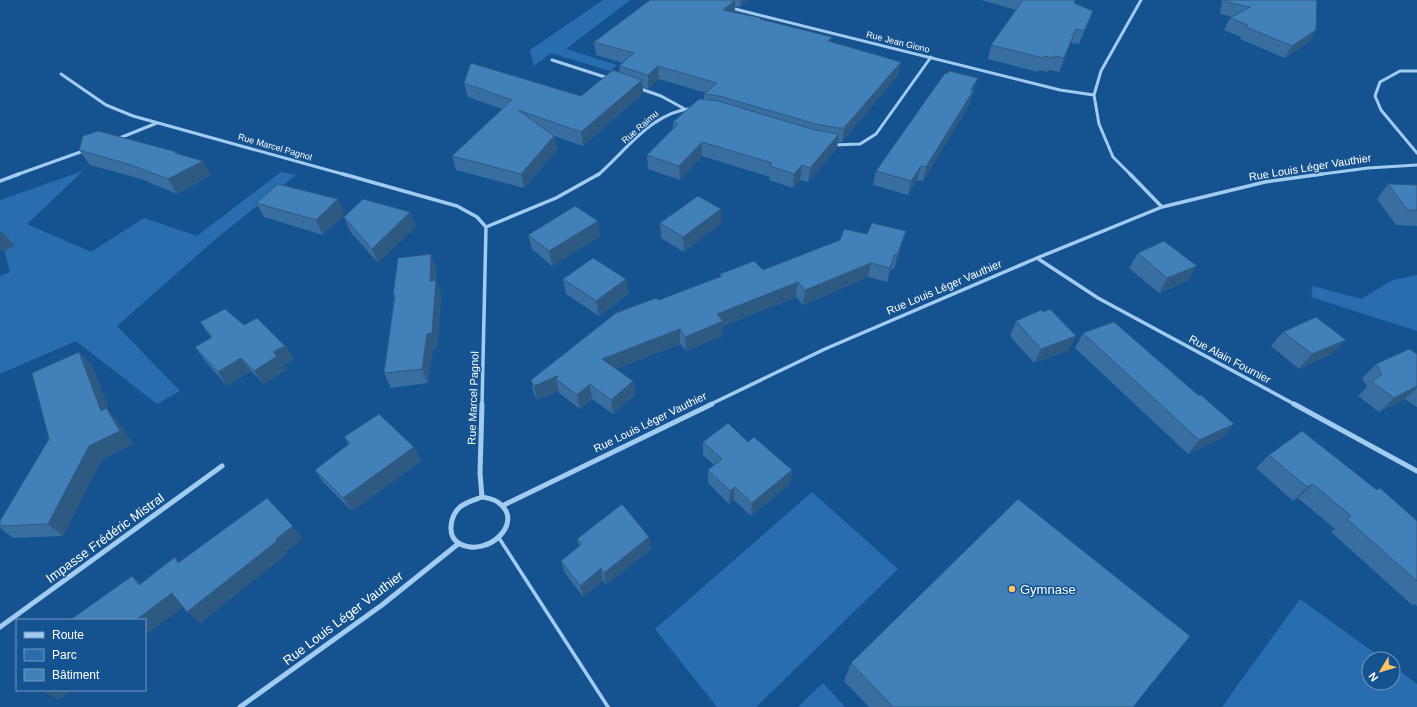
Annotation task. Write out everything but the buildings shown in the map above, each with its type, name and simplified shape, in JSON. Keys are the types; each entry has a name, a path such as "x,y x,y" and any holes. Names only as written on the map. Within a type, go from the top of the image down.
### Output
{"street":[{"path":"1142,0 1101,71 1094,95 1099,124 1113,156 1162,207"},
{"name":"Rue Jean Giono","path":"729,7 1060,90 1094,95"},
{"path":"828,144 860,144 876,134 931,57"},
{"path":"552,60 610,79"},
{"path":"1417,71 1400,71 1380,82 1375,96 1381,110 1417,154"},
{"name":"Rue Marcel Pagnol","path":"61,74 106,105 133,116 457,206 477,217 486,228 480,466 482,497"},
{"path":"632,86 661,96 683,108"},
{"name":"Rue Raimu","path":"486,228 566,194 596,177 654,122 665,114 683,108 697,108"},
{"path":"110,142 157,122"},
{"path":"0,181 88,150"},
{"name":"Rue Louis Léger Vauthier","path":"504,505 825,349 1037,258 1162,207 1265,182 1368,168 1417,165"},
{"name":"Rue Alain Fournier","path":"1037,258 1098,298 1417,471"},
{"name":"Impasse Frédéric Mistral","path":"0,627 222,466"},
{"path":"482,497 494,498 504,505 509,517 507,527 499,538 482,548 466,548 458,544 452,536 450,527 457,510 470,501 482,497"},
{"name":"Rue Louis Léger Vauthier","path":"240,707 382,605 458,544"}],"lane":[{"path":"499,538 608,707"}],"green space":[{"path":"603,0 630,0 566,49 617,65 610,71 551,53 534,66 530,50"},
{"path":"83,171 27,224 91,252 144,218 197,236 281,172 296,175 218,237 117,326 180,391 157,404 76,341 0,374 0,276 10,272 0,235 0,200"},
{"path":"1417,275 1417,331 1311,297 1313,286 1361,299 1393,280"},
{"path":"812,492 898,569 756,707 717,707 655,629"},
{"path":"1300,599 1372,651 1361,651 1361,691 1401,691 1401,672 1417,684 1417,707 1222,707"},
{"path":"823,683 845,707 798,707"}],"place":[{"name":"Gymnase","path":"1012,589"}]}
